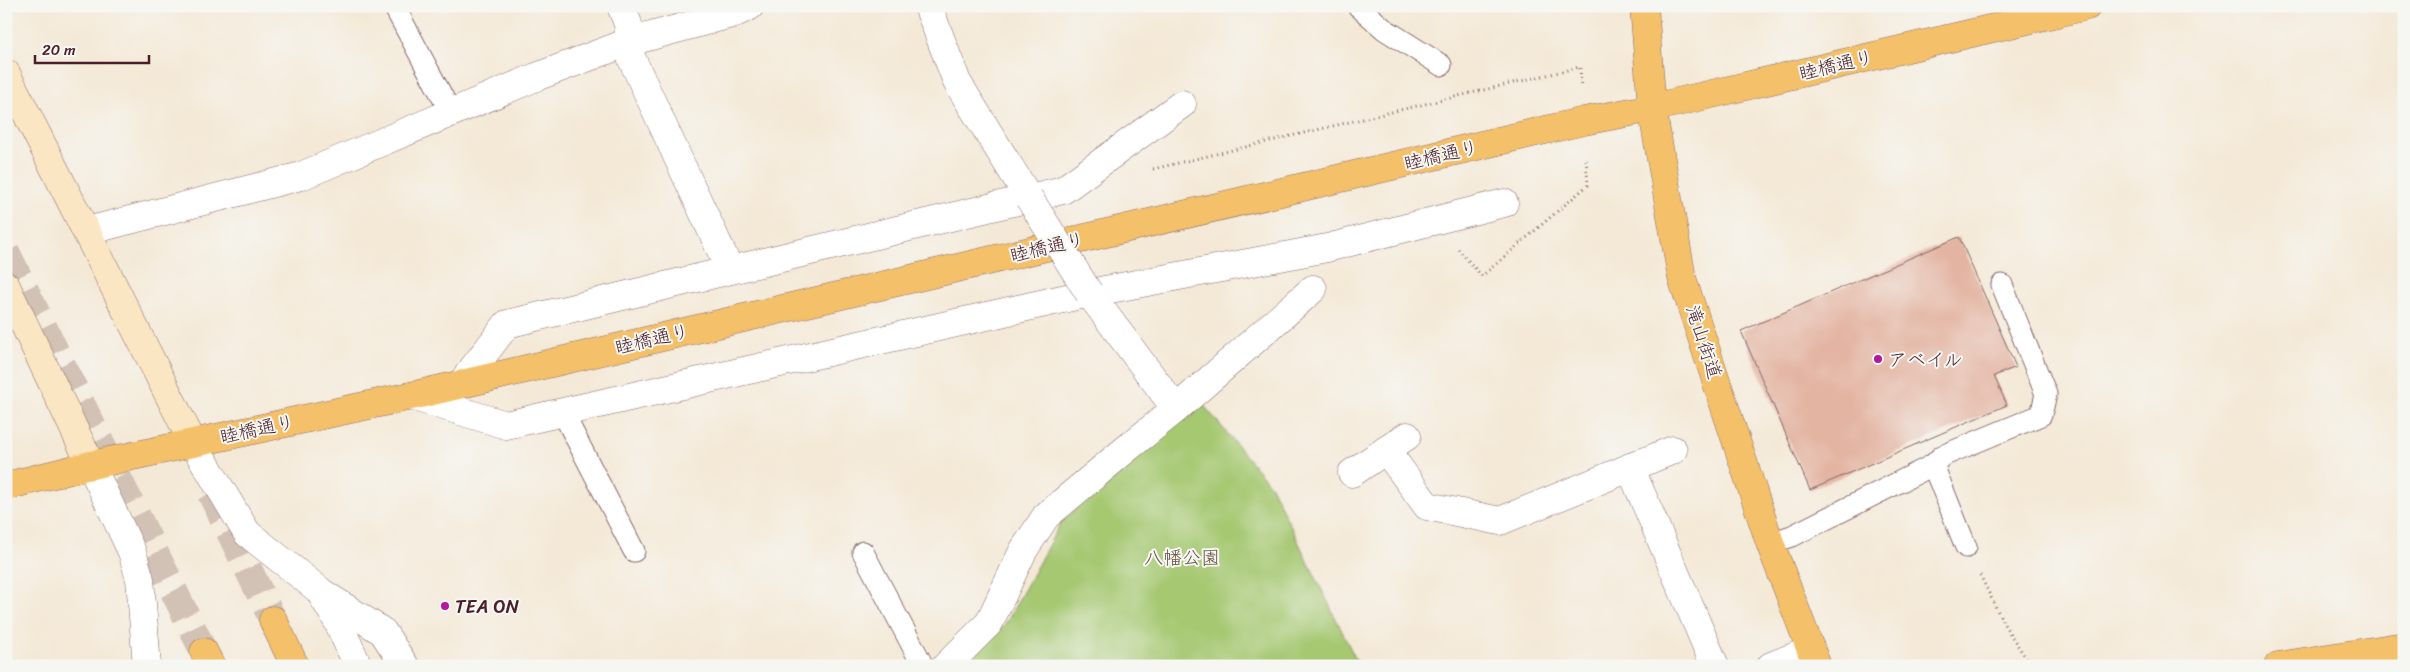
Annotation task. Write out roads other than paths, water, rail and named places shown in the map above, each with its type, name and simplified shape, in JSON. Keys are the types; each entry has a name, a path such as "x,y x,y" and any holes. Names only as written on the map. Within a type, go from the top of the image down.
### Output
{"main road":[{"name":"滝山街道","path":"1644,6 1652,108 1682,278 1770,543 1814,658"},
{"name":"睦橋通り","path":"6,486 91,465 411,396 1584,121 1652,108 2086,6"},
{"path":"274,620 296,666"},
{"path":"2278,666 2404,646"}],"street":[{"path":"621,6 628,24 631,57 730,270"},
{"path":"87,231 301,176 536,77 629,42 735,13 750,6"},
{"path":"928,6 957,82 1089,293 1176,409"},
{"path":"6,73 193,443 247,533 319,590 383,632 405,666"},
{"path":"461,384 507,324 1063,190 1182,104"},
{"path":"411,396 506,425 1089,293 1327,248 1504,204"},
{"path":"6,286 132,552 140,579 147,666"},
{"path":"946,666 990,624 1023,551 1046,516 1176,409 1313,289"},
{"path":"1352,473 1396,443 1427,506 1500,521 1673,450"},
{"path":"1630,467 1715,666"},
{"path":"319,590 337,620 358,666"},
{"path":"1772,666 1814,658"}],"lane":[{"path":"394,6 451,113"},
{"path":"1358,6 1384,29 1441,65"},
{"path":"1770,543 1792,536 1933,465 1942,456 2041,415 2046,394 2002,285"},
{"path":"563,412 634,550"},
{"path":"1933,465 1966,547"},
{"path":"863,552 923,666"}],"tunnel":[{"path":"6,252 204,652"},
{"path":"211,493 273,620"}],"place":[{"name":"アベイル","path":"1878,359"},
{"name":"TEA ON","path":"445,606"}],"park label":[{"name":"八幡公園","path":"1182,557"}]}
